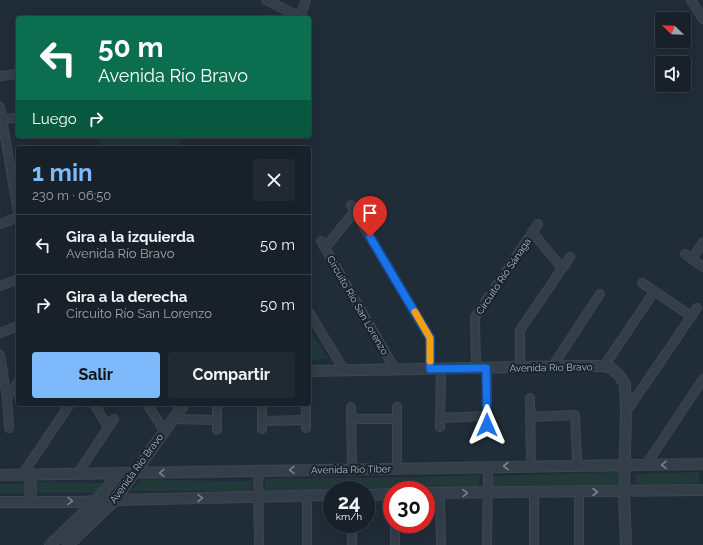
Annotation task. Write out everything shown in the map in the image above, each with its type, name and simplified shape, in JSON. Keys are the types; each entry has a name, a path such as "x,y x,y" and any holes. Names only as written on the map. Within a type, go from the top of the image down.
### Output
{"street":[{"path":"266,0 296,16"},
{"path":"301,16 306,0"},
{"path":"691,0 703,19"},
{"path":"0,76 16,74"},
{"path":"0,107 16,201"},
{"path":"2,119 16,118"},
{"name":"Circuito Río San Lorenzo","path":"395,369 323,245 353,208 430,338 430,369"},
{"path":"0,224 16,217"},
{"name":"Circuito Río Sánaga","path":"476,368 475,317 538,224"},
{"name":"Circuito Río Sánaga","path":"532,232 562,268"},
{"path":"703,242 688,257 703,267"},
{"path":"520,367 520,330 570,257"},
{"path":"0,286 16,280"},
{"path":"642,283 691,316"},
{"path":"604,366 654,292"},
{"path":"552,367 600,294"},
{"path":"626,412 697,308"},
{"path":"311,315 344,370"},
{"path":"0,333 16,327"},
{"path":"0,355 9,428"},
{"name":"Avenida Río Bravo","path":"311,371 604,366 611,368 620,375 625,384 626,465 624,492 626,545"},
{"path":"440,427 441,368"},
{"path":"486,368 487,425"},
{"path":"646,465 703,379"},
{"path":"6,398 16,385"},
{"path":"530,398 531,466"},
{"path":"31,501 26,475 69,406"},
{"path":"95,406 108,427"},
{"path":"148,406 164,430"},
{"name":"Avenida Río Bravo","path":"71,544 115,500 182,406"},
{"path":"217,406 217,430"},
{"path":"262,406 262,425 306,424 306,406"},
{"path":"351,407 352,469"},
{"path":"397,407 397,468"},
{"path":"530,417 575,415 577,459"},
{"path":"440,418 487,416"},
{"path":"172,419 217,420"},
{"path":"351,419 397,419"},
{"path":"78,473 114,420"},
{"name":"Avenida Río Tiber","path":"0,475 78,473 134,474 488,466 703,464"},
{"path":"488,466 488,545"},
{"path":"255,545 259,545 258,471"},
{"name":"Avenida Río Bravo","path":"50,545 96,500 118,474"},
{"path":"435,493 703,490"},
{"path":"534,492 534,545"},
{"path":"579,492 579,545"},
{"path":"440,493 441,545"},
{"path":"0,502 323,495"},
{"path":"307,496 307,545"},
{"path":"352,533 352,545"},
{"path":"395,533 396,545"}],"green space":[{"path":"102,138 181,138 179,146 100,146"},
{"path":"311,332 328,359 311,360"},
{"path":"617,472 617,485 492,486 492,476"},
{"path":"699,472 699,483 636,485 636,474"},
{"path":"480,475 479,487 435,488 435,481 383,481 383,488 375,488 375,481 323,481 323,489 265,490 265,479"},
{"path":"142,480 252,481 251,491 130,491"},
{"path":"35,482 105,483 95,493 34,493"},
{"path":"0,484 26,484 27,494 0,494"}],"slow traffic":[{"path":"415,312 430,338 430,361"}],"route":[{"path":"370,237 430,338 430,369 486,368 487,425"}]}
